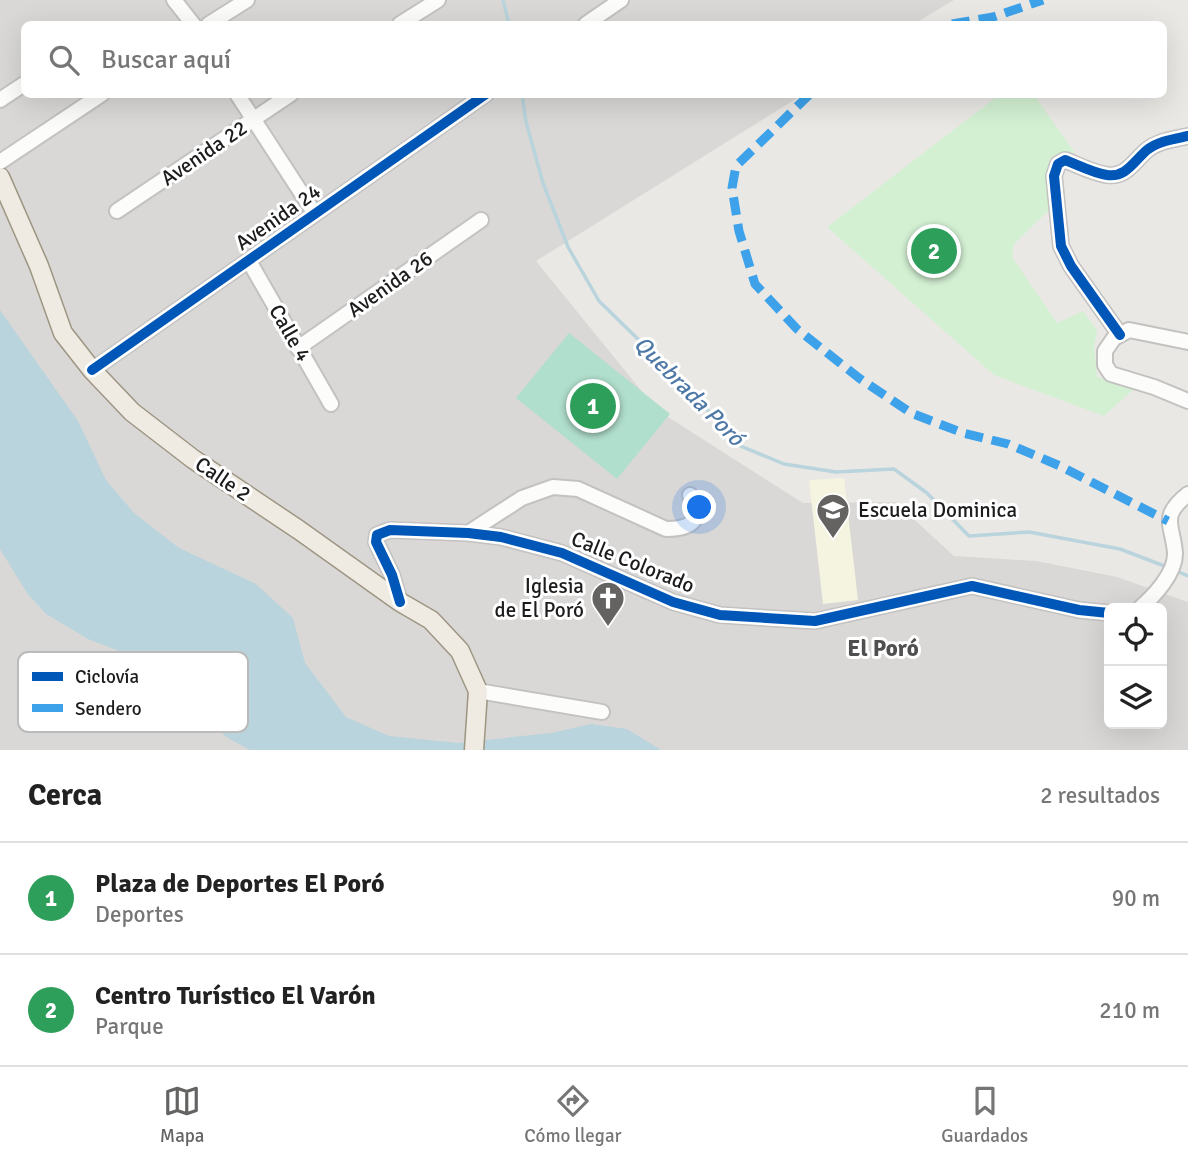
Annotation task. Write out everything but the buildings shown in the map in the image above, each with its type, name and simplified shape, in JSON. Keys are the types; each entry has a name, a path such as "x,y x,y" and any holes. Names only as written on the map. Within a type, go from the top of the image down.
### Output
{"main road":[{"name":"Calle 2","path":"0,177 39,266 62,333 92,370 132,412 193,459 400,602 431,620 460,651 478,691 475,745"}],"street":[{"path":"174,0 191,21"},
{"path":"214,21 247,0"},
{"path":"405,21 438,0"},
{"path":"590,21 621,0"},
{"path":"0,100 21,86"},
{"path":"0,162 96,98"},
{"path":"238,98 315,214"},
{"name":"Avenida 22","path":"117,211 285,98"},
{"name":"Avenida 24","path":"92,370 480,98"},
{"path":"1120,335 1071,266 1061,246 1054,176 1058,163 1065,160 1105,175 1121,174 1135,164 1147,149 1188,136"},
{"name":"Avenida 26","path":"298,348 481,220"},
{"name":"Calle 4","path":"249,261 331,404"},
{"path":"1188,342 1129,330 1114,338 1105,351 1105,365 1111,374 1188,401"},
{"path":"468,533 522,498 553,487 578,489 666,529 681,529 691,525 696,516 690,495"},
{"path":"1146,603 1157,593 1173,563 1175,553 1168,521 1177,503 1188,494"},
{"name":"Calle Colorado","path":"400,602 392,575 376,542 377,535 390,530 501,537 562,553 673,602 720,615 815,621 972,586 1079,610 1104,612"},
{"path":"478,691 602,712"}],"shaded area":[{"path":"0,0 954,0 919,21 21,21 21,98 797,98 536,261 657,410 803,503 895,502 954,556 1036,561 1117,577 1188,602 1188,750 0,750"},
{"name":"Escuela Dominica","path":"844,478 858,600 823,604 809,480"}],"green space":[{"path":"995,98 1036,98 1075,153 1050,158 1047,183 1050,209 1014,244 1012,257 1057,323 1083,311 1097,330 1094,348 1097,377 1135,388 1104,416 994,375 827,227"},
{"path":"569,333 670,414 617,479 516,398"}],"water":[{"path":"0,310 78,421 106,480 134,513 179,548 256,584 293,618 305,663 346,717 389,736 458,743 551,733 591,724 627,729 661,750 250,750 220,732 248,732 248,652 122,652 88,639 46,614 27,593 0,549"}],"waterway":[{"name":"Quebrada Poró","path":"503,0 508,21"},
{"name":"Quebrada Poró","path":"523,98 526,122 543,183 568,247 599,301 690,390 738,445 784,464 836,472 894,469 927,493 969,536 1029,532 1120,549 1167,567"},
{"name":"Quebrada Poró","path":"1174,570 1188,576"}],"marked path":[{"path":"970,21 993,17 1043,0"},
{"path":"806,98 736,166 732,188 739,231 755,284 797,329 859,378 911,413 963,433 1008,444 1060,466 1168,521"}],"cycle path":[{"path":"92,370 480,98"},
{"path":"1120,335 1071,266 1061,246 1054,176 1058,164 1065,160 1096,173 1119,174 1156,144 1188,136"},
{"path":"400,602 392,575 376,542 377,535 390,530 501,537 562,553 673,602 720,615 815,621 972,586 1079,610 1104,612"}],"place":[{"name":"Centro Turístico El Varón","path":"934,251"},
{"name":"Plaza de Deportes El Poró","path":"593,406"},
{"name":"Escuela Dominica","path":"833,540"},
{"name":"Iglesia de El Poró","path":"608,628"}],"district":[{"name":"El Poró","path":"883,648"}]}
